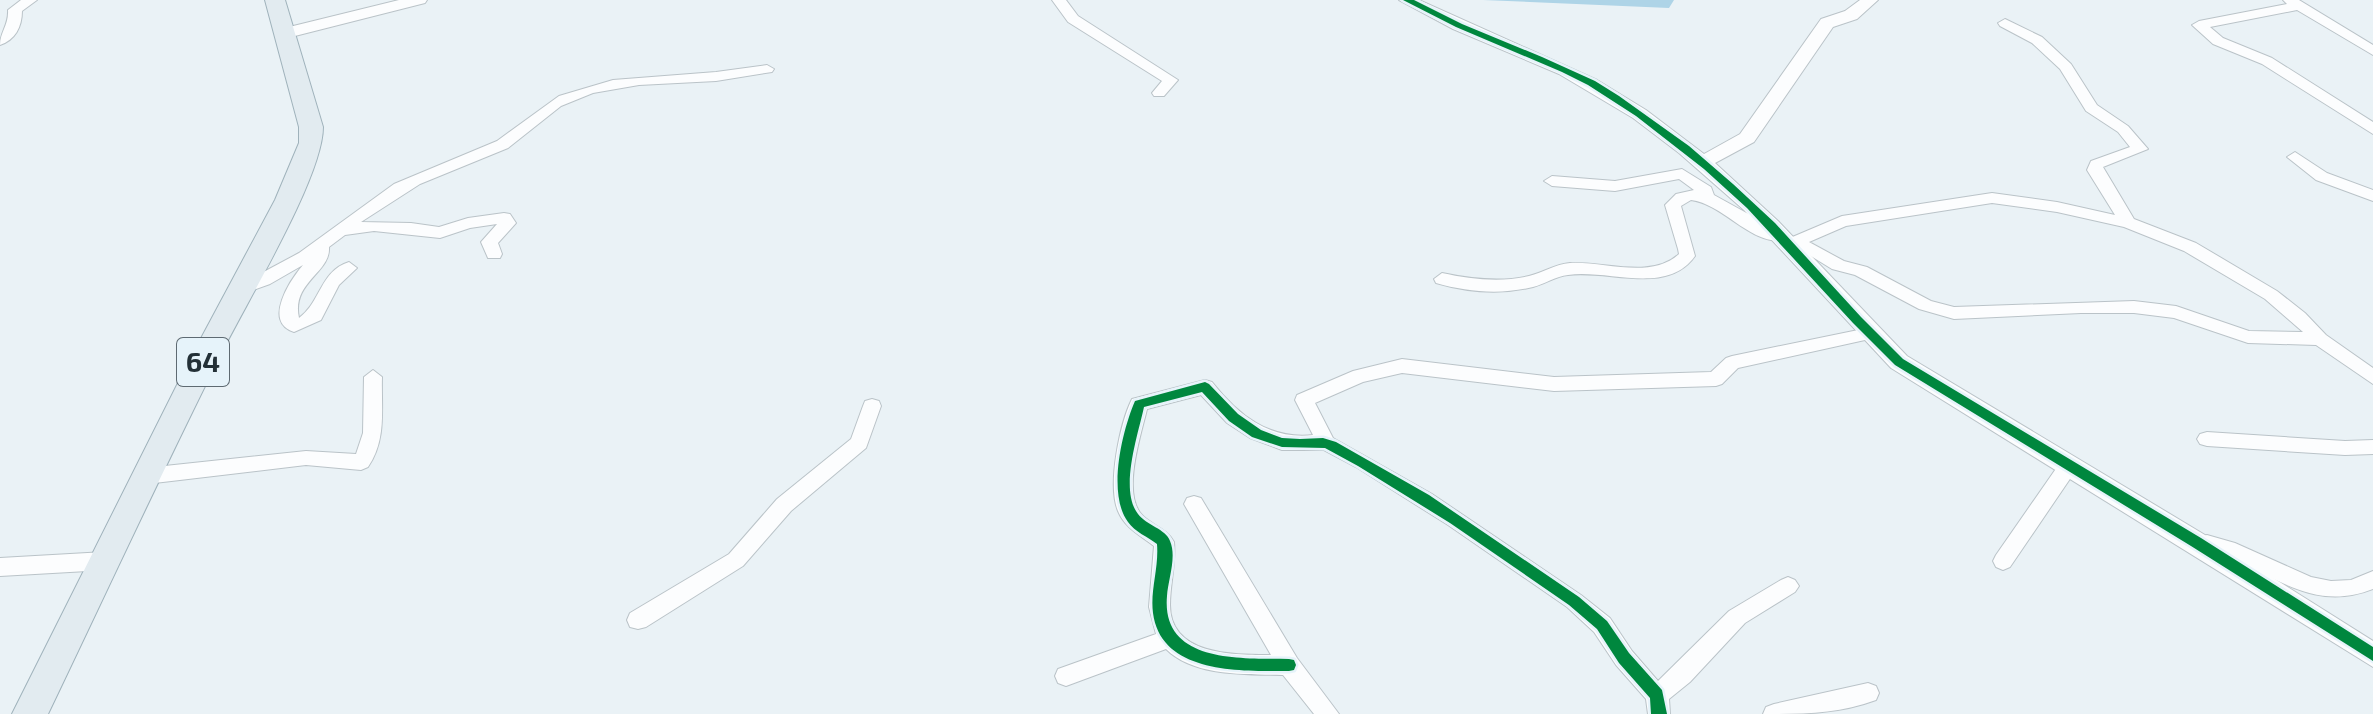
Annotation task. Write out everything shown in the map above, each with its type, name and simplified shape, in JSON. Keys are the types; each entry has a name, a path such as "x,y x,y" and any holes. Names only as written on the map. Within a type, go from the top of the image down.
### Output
{"main road":[{"name":"64","path":"30,714 146,476 287,200 311,143 311,127 275,0"}],"street":[{"path":"0,41 12,31 17,20 15,10 30,0"},
{"path":"283,34 419,0"},
{"path":"1059,0 1073,19 1171,80 1159,93"},
{"path":"1407,0 1452,23 1589,82 1651,122 1703,162 1785,240 1868,334 1899,362 2196,542 2373,655"},
{"path":"1703,162 1747,138 1827,23 1851,15 1870,0"},
{"path":"2373,51 2294,3 2199,25 2218,41 2267,61 2373,129"},
{"path":"2005,23 2037,40 2066,67 2091,108 2135,140 2140,149 2096,164 2095,170 2128,223"},
{"path":"242,288 279,272 321,246 402,187 518,136 533,118 566,98 635,81 716,77 767,69"},
{"path":"2295,157 2317,174 2373,196"},
{"path":"1552,181 1615,186 1682,174 1705,191 1707,197"},
{"path":"1442,279 1491,286 1532,282 1568,269 1642,273 1675,266 1687,256 1687,243 1675,218 1673,205 1678,198 1694,195 1707,197 1752,225 1810,248 1838,265 1861,271 1925,305 1954,313 2134,307 2176,312 2248,337 2320,339"},
{"path":"1785,240 1842,221 1992,198 2057,207 2128,223 2190,247 2271,295 2320,339 2373,377"},
{"path":"345,230 374,226 440,233 468,223 504,218 508,223 489,242 494,254"},
{"path":"321,246 321,255 291,291 288,307 294,326 308,323 320,312 331,280 349,268"},
{"path":"1326,442 1304,400 1359,376 1402,366 1554,384 1716,379 1732,363 1868,334"},
{"path":"146,476 306,458 361,462 367,455 372,429 373,377"},
{"path":"1289,665 1226,664 1194,656 1170,638 1160,619 1166,557 1164,542 1134,521 1123,503 1122,484 1139,404 1205,387 1221,409 1268,439 1295,444 1326,442 1379,471 1574,601 1602,625 1658,705 1737,617 1788,586"},
{"path":"638,620 736,560 784,505 859,443 872,406"},
{"path":"2207,439 2373,447"},
{"path":"2003,561 2069,465"},
{"path":"1194,504 1289,665 1328,714"},
{"path":"2196,542 2247,555 2320,590 2352,587 2373,580"},
{"path":"0,567 105,561"},
{"path":"1066,676 1170,638"},
{"path":"1774,714 1868,693"}],"shaded area":[{"path":"1483,0 1674,0 1669,8"}],"cycle path":[{"path":"1407,0 1565,70 1616,98 1663,131 1730,186 1899,362 2196,542 2373,655"},
{"path":"1289,665 1213,660 1194,655 1166,634 1159,607 1165,561 1164,542 1134,520 1124,496 1125,465 1139,404 1205,387 1233,418 1256,433 1282,442 1327,443 1394,480 1574,601 1602,625 1624,658 1657,695 1659,714"}]}
